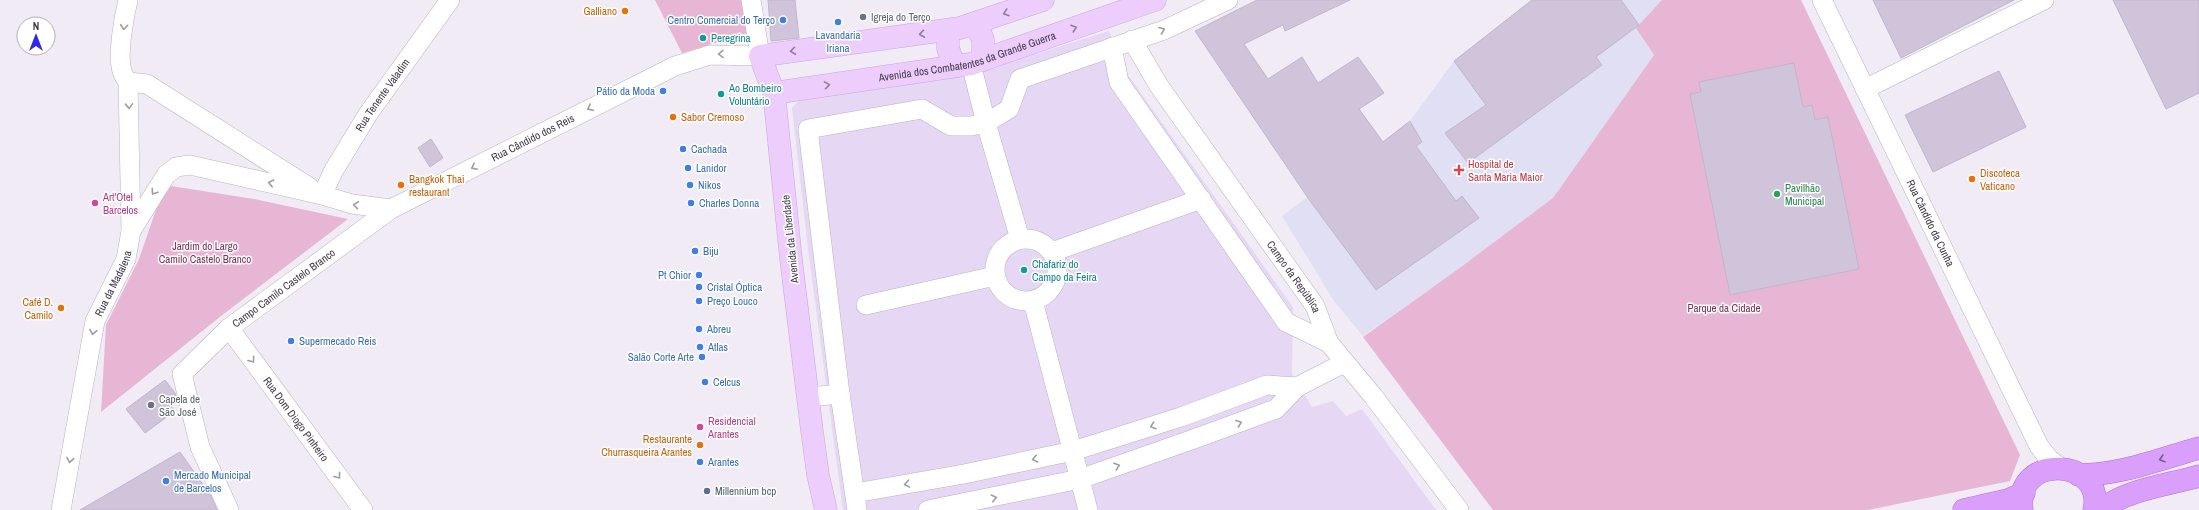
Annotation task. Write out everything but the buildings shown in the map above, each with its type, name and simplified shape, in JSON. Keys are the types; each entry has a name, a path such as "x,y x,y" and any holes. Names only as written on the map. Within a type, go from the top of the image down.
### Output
{"main road":[{"path":"760,56 948,30 1043,0"},
{"name":"Avenida dos Combatentes da Grande Guerra","path":"774,93 970,63 1155,0"},
{"path":"948,30 948,49 970,63 983,39 974,23"},
{"name":"Avenida da Liberdade","path":"760,56 774,93 791,259 808,397 818,475 826,510"},
{"path":"1964,510 2008,500 2023,502 2026,486 2043,470 2070,471 2098,475 2122,470 2199,448"},
{"path":"2070,471 2087,482 2093,493 2094,510"},
{"path":"2101,510 2111,503 2132,494 2199,476"}],"street":[{"name":"Rua da Madalena","path":"61,510 95,321 126,258 131,231 128,82 122,71 121,54 125,13 128,0"},
{"name":"Rua Tenente Valadim","path":"322,195 334,170 368,114 450,0"},
{"path":"751,0 760,56"},
{"path":"1228,0 1164,30 1020,78 1009,109 986,123 971,126 951,126 922,109 808,129 840,394 856,501 964,474 1073,451 1181,417 1267,385 1297,387"},
{"name":"Rua Cândido da Cunha","path":"1822,0 2039,446 2049,459 2070,471"},
{"path":"1865,89 2044,0"},
{"name":"Campo da República","path":"1132,40 1159,86 1314,306 1330,343 1344,364 1373,396 1459,510"},
{"path":"1112,47 1119,82 1286,322 1330,343"},
{"name":"Rua Cândido dos Reis","path":"391,209 675,66 710,54 760,56"},
{"path":"970,63 1020,239"},
{"path":"128,82 147,84 322,195"},
{"path":"131,231 166,175 176,168 190,165 322,195 352,204 391,209"},
{"path":"1052,252 1201,199"},
{"name":"Campo Camilo Castelo Branco","path":"229,510 200,447 182,374 229,328 391,209"},
{"path":"1020,239 1032,239 1044,243 1052,252 1057,263 1057,276 1053,287 1044,296 1033,301 1020,301 1009,296 1000,288 995,276 995,264 1000,252 1008,243 1020,239"},
{"path":"866,305 995,276"},
{"path":"1033,301 1088,510"},
{"name":"Rua Dom Diogo Pinheiro","path":"229,328 363,510"},
{"path":"928,510 1080,479 1276,409 1297,387 1344,364"},
{"path":"808,397 840,394"},
{"path":"1181,417 1191,440"},
{"name":"Rua Cândido da Cunha","path":"2039,446 2039,474"},
{"path":"964,474 973,502"}],"shaded area":[{"name":"Hospital de Santa Maria Maior","path":"1531,0 1662,0 1637,28 1654,55 1553,198 1461,267 1363,336 1334,301 1282,216 1410,121 1454,61"},
{"path":"1109,31 1128,75 1293,307 1292,374 1312,407 1333,401 1346,416 1362,409 1436,510 843,510 809,257 792,108 801,98 965,76"}],"green space":[{"path":"655,0 746,0 751,32 682,53"},
{"name":"Parque da Cidade","path":"1662,0 1801,0 2020,455 2010,481 1868,510 1493,510 1363,337 1461,267 1553,198 1654,55 1636,28"},
{"name":"Jardim do Largo Camilo Castelo Branco","path":"171,186 254,199 348,219 221,316 101,412 106,325 139,259 158,204"}],"place":[{"name":"Galliano","path":"625,11"},
{"name":"Igreja do Terço","path":"863,17"},
{"name":"Centro Comercial do Terço","path":"783,20"},
{"name":"Lavandaria Iriana","path":"838,22"},
{"name":"Peregrina","path":"703,38"},
{"name":"Pátio da Moda","path":"663,91"},
{"name":"Ao Bombeiro Voluntário","path":"721,94"},
{"name":"Sabor Cremoso","path":"673,117"},
{"name":"Cachada","path":"683,149"},
{"name":"Lanidor","path":"688,168"},
{"name":"Hospital de Santa Maria Maior","path":"1459,170"},
{"name":"Discoteca Vaticano","path":"1972,179"},
{"name":"Bangkok Thai restaurant","path":"401,185"},
{"name":"Nikos","path":"690,185"},
{"name":"Pavilhão Municipal","path":"1777,194"},
{"name":"Art'Otel Barcelos","path":"95,203"},
{"name":"Charles Donna","path":"691,203"},
{"name":"Biju","path":"695,251"},
{"name":"Chafariz do Campo da Feira","path":"1024,270"},
{"name":"Pt Chior","path":"699,275"},
{"name":"Cristal Óptica","path":"699,287"},
{"name":"Preço Louco","path":"699,301"},
{"name":"Café D. Camilo","path":"61,308"},
{"name":"Abreu","path":"699,329"},
{"name":"Supermecado Reis","path":"291,341"},
{"name":"Atlas","path":"700,347"},
{"name":"Salão Corte Arte","path":"702,357"},
{"name":"Celcus","path":"705,382"},
{"name":"Capela de São José","path":"151,405"},
{"name":"Residencial Arantes","path":"700,427"},
{"name":"Restaurante Churrasqueira Arantes","path":"700,445"},
{"name":"Arantes","path":"700,462"},
{"name":"Mercado Municipal de Barcelos","path":"166,481"},
{"name":"Millennium bcp","path":"707,491"}]}
